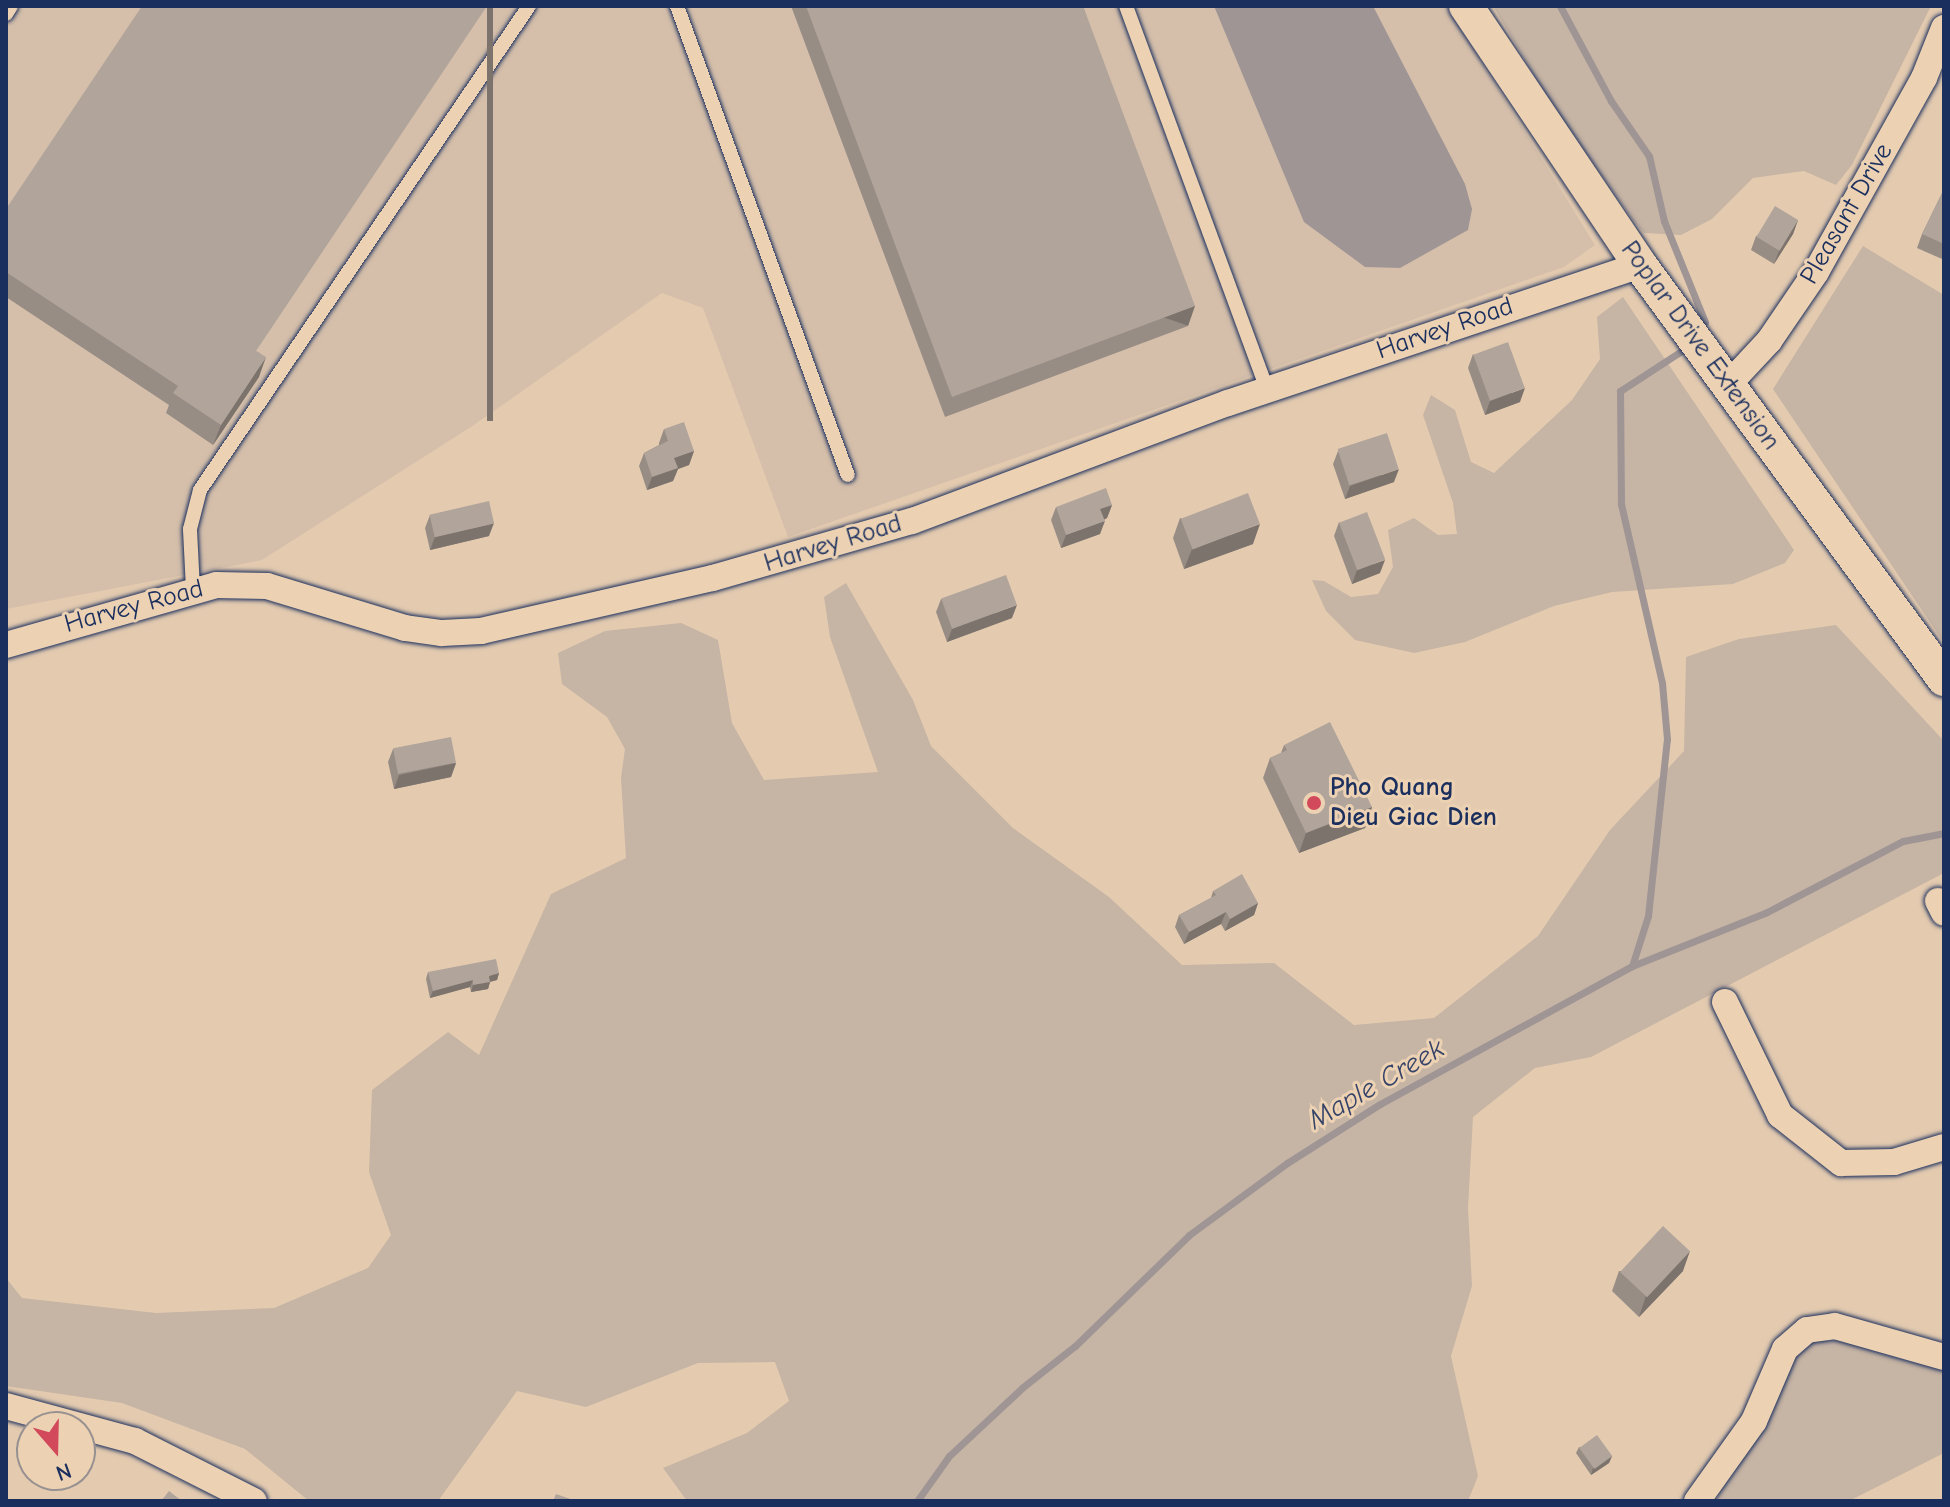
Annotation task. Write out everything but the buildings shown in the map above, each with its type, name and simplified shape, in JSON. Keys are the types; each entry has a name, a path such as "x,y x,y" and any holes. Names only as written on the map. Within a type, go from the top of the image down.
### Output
{"street":[{"name":"Poplar Drive Extension","path":"1466,6 1640,265 1944,679"},
{"name":"Pleasant Drive","path":"1727,386 1769,341 1816,272 1938,57 1944,28"},
{"name":"Harvey Road","path":"6,645 193,589 267,586 405,628 481,631 713,578 859,537 1267,390 1640,265"},
{"path":"1725,1002 1780,1115 1841,1163 1894,1162 1944,1147"},
{"path":"1697,1501 1754,1421 1785,1349 1807,1330 1835,1326 1944,1357"},
{"path":"6,1406 135,1441 254,1501"}],"lane":[{"path":"6,14 11,6"},
{"path":"193,589 190,529 200,490 529,6"},
{"path":"677,6 848,475"},
{"path":"1126,6 1267,390"}],"shaded area":[{"path":"6,6 1447,6 1595,245 1564,267 788,537 703,308 662,293 471,427 262,560 6,609"},
{"path":"1214,6 1373,6 1465,184 1472,209 1468,230 1400,268 1365,267 1304,222"},
{"path":"1493,6 1931,6 1852,165 1836,185 1804,171 1753,178 1712,219 1681,235 1644,233 1633,220 1547,97"},
{"path":"1863,246 1944,295 1944,643 1773,389"},
{"path":"1623,297 1794,550 1785,563 1733,584 1612,592 1554,606 1465,642 1414,653 1355,640 1326,611 1312,580 1324,581 1351,597 1378,594 1393,567 1388,530 1414,518 1438,535 1457,534 1453,503 1423,415 1431,395 1455,410 1471,462 1494,473 1572,400 1600,359 1597,317"},
{"path":"846,583 913,700 931,746 1013,828 1109,897 1182,965 1274,963 1354,1025 1434,1018 1538,936 1610,830 1684,751 1686,657 1739,639 1836,625 1944,741 1944,873 1591,1057 1535,1068 1473,1117 1468,1208 1472,1286 1451,1356 1478,1476 1468,1501 687,1501 663,1468 747,1433 789,1401 775,1362 698,1363 586,1407 517,1391 438,1501 309,1501 245,1449 122,1403 6,1386 6,1278 22,1298 156,1313 274,1308 368,1268 391,1235 369,1172 372,1090 448,1032 479,1055 551,894 626,858 621,778 625,749 607,717 562,684 558,653 605,631 681,623 718,640 732,723 764,780 878,772 830,637 824,597"},
{"path":"1809,1341 1845,1341 1944,1367 1944,1453 1849,1501 1715,1501 1767,1419 1784,1374"}],"waterway":[{"path":"1560,6 1611,101 1649,156 1664,221 1705,322"},
{"path":"1632,966 1648,916 1667,739 1662,683 1621,504 1620,391 1686,348"},
{"name":"Maple Creek","path":"917,1501 949,1456 1023,1387 1075,1346 1189,1235 1287,1163 1380,1104 1632,966 1767,912 1903,841 1944,833"}],"place":[{"name":"Pho Quang Dieu Giac Dien","path":"1314,803"}]}
